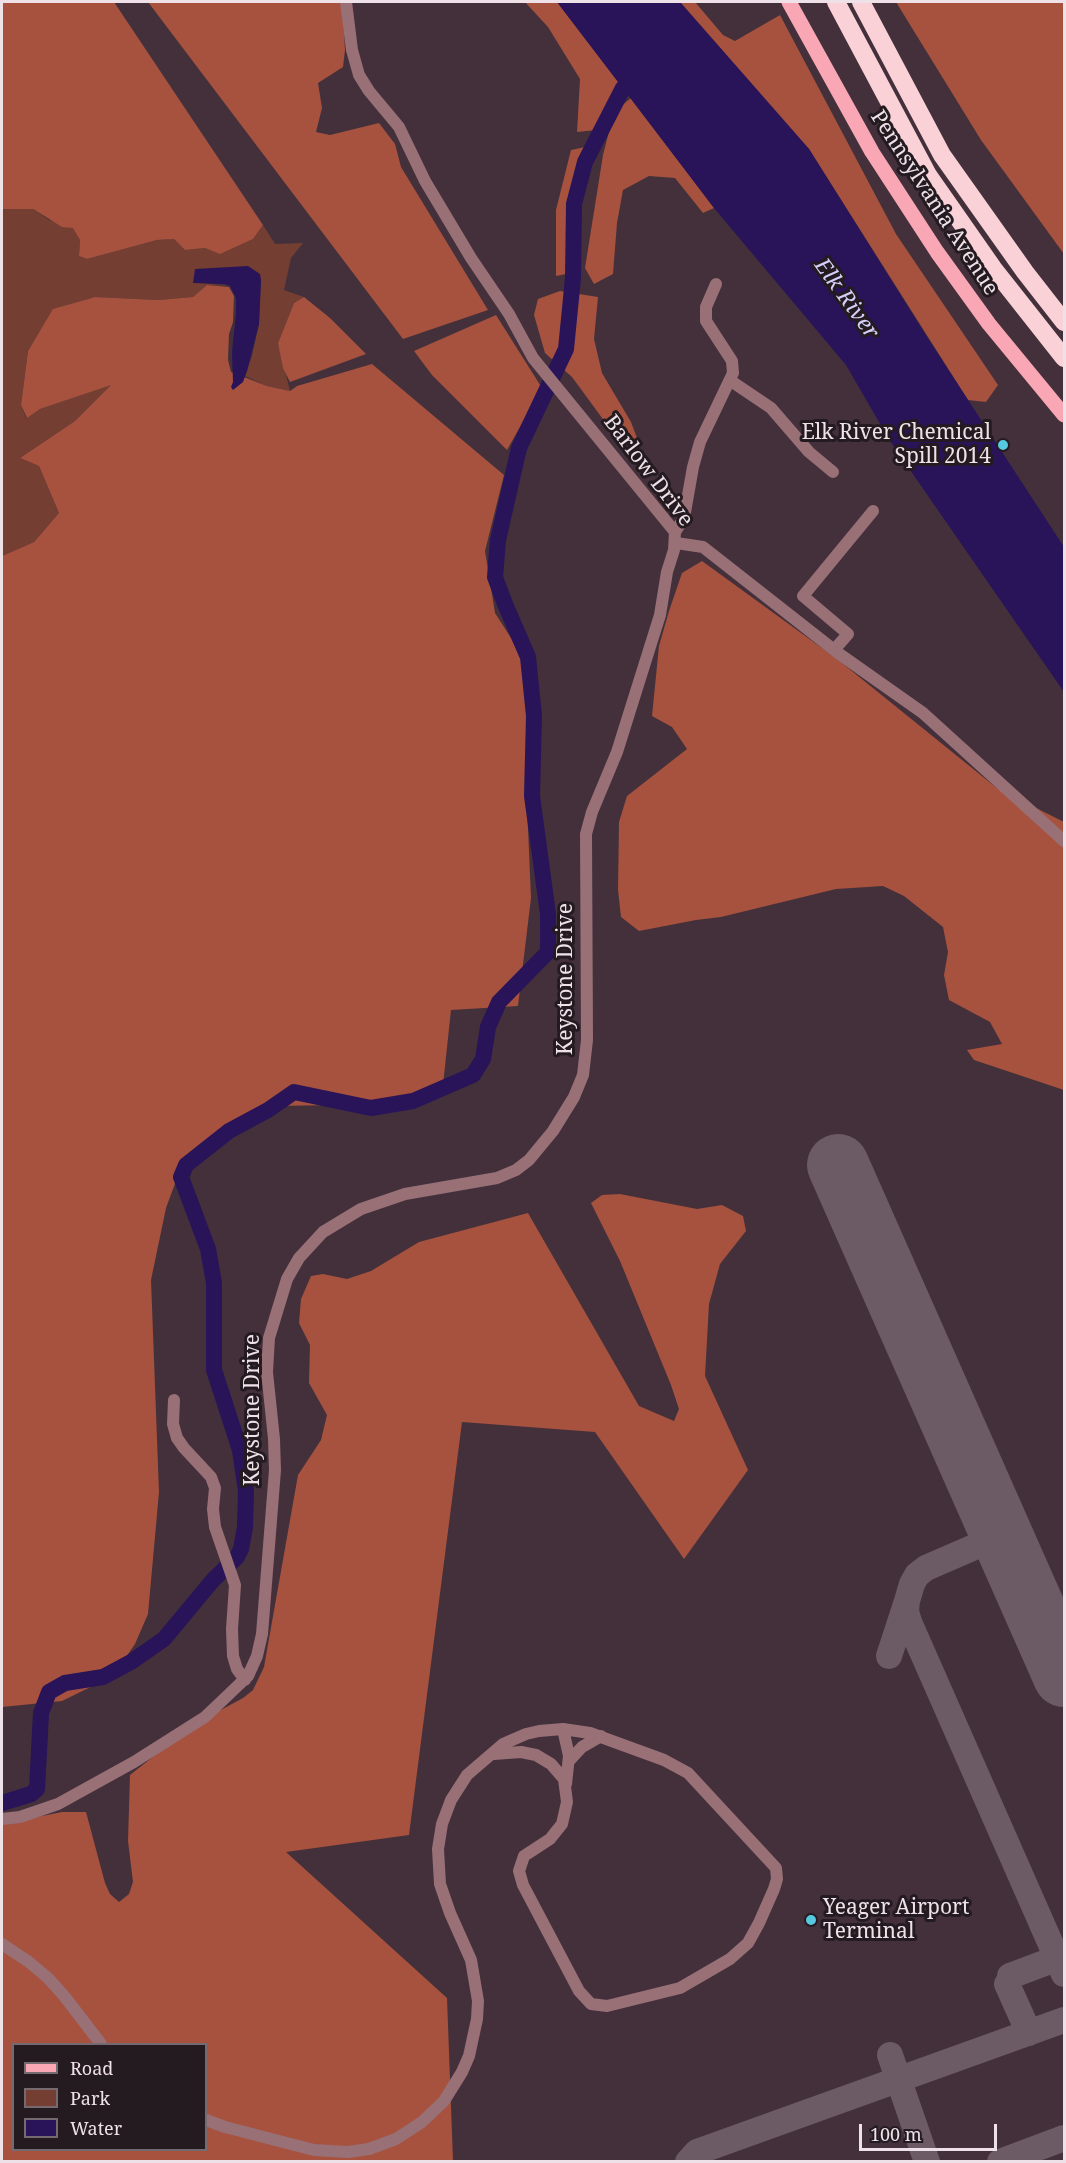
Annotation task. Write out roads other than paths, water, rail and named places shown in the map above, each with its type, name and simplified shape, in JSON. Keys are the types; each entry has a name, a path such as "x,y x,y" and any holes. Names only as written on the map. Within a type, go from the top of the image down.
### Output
{"highway":[{"path":"836,2 928,175 993,268 1065,358"},
{"path":"861,2 942,155 1025,272 1065,322"}],"main road":[{"name":"Pennsylvania Avenue","path":"789,2 872,152 937,252 989,324 1065,415"}],"street":[{"name":"Barlow Drive","path":"346,2 353,56 363,83 399,127 437,200 540,366 675,537 703,547 834,650 923,713 1065,841"},
{"path":"716,284 705,315 706,321 734,366 730,381 771,408 809,452 833,472"},
{"name":"Keystone Drive","path":"2,1819 21,1816 58,1804 96,1784 205,1717 245,1680 257,1656 262,1634 274,1479 274,1438 267,1372 267,1347 272,1320 287,1279 299,1258 316,1238 361,1209 405,1194 496,1178 516,1170 543,1144 574,1097 583,1075 587,1040 585,847 588,823 617,752 663,605 667,572 675,537 684,519 700,442 730,381"},
{"path":"834,650 848,634 803,596 873,511"},
{"path":"174,1400 173,1424 177,1437 214,1482 216,1493 214,1518 232,1573 235,1591 232,1647 235,1664 245,1680"},
{"path":"207,2120 290,2145 314,2150 348,2152 396,2139 422,2122 444,2101 469,2056 477,2019 478,1991 471,1960 440,1884 439,1836 446,1812 458,1787 476,1767 503,1744 514,1739 539,1731 563,1729 601,1736 664,1760 688,1773 773,1864 777,1873 774,1889 759,1923 744,1947 701,1977 680,1988 607,2006 595,2005 586,2000 579,1991 528,1894 519,1871 524,1856 550,1839 562,1824 567,1802 565,1785 569,1761 563,1729"},
{"path":"569,1761 582,1747 601,1736"},
{"path":"494,1754 521,1752 536,1755 556,1769 565,1785"},
{"path":"2,1944 29,1962 53,1983 100,2043"}],"water":[{"name":"Elk River","path":"557,2 680,2 809,149 927,337 1064,547 1064,692 890,441 846,365 714,208"},
{"path":"248,266 260,274 259,324 243,382 233,390 231,387 233,382 232,352 236,298 230,286 193,283 195,269"}],"waterway":[{"path":"2,1803 31,1794 37,1789 41,1713 49,1692 65,1683 103,1677 131,1662 164,1639 213,1580 237,1557 241,1549 245,1527 246,1491 240,1450 214,1370 214,1283 208,1249 181,1177 186,1165 229,1131 268,1110 294,1092 371,1108 413,1101 473,1075 483,1059 488,1027 499,1002 548,952 548,914 532,796 534,716 528,657 495,577 498,540 519,448 566,349 573,278 574,204 585,162 623,88"}],"place":[{"name":"Elk River Chemical Spill 2014","path":"1003,445"},
{"name":"Yeager Airport Terminal","path":"811,1920"}]}
